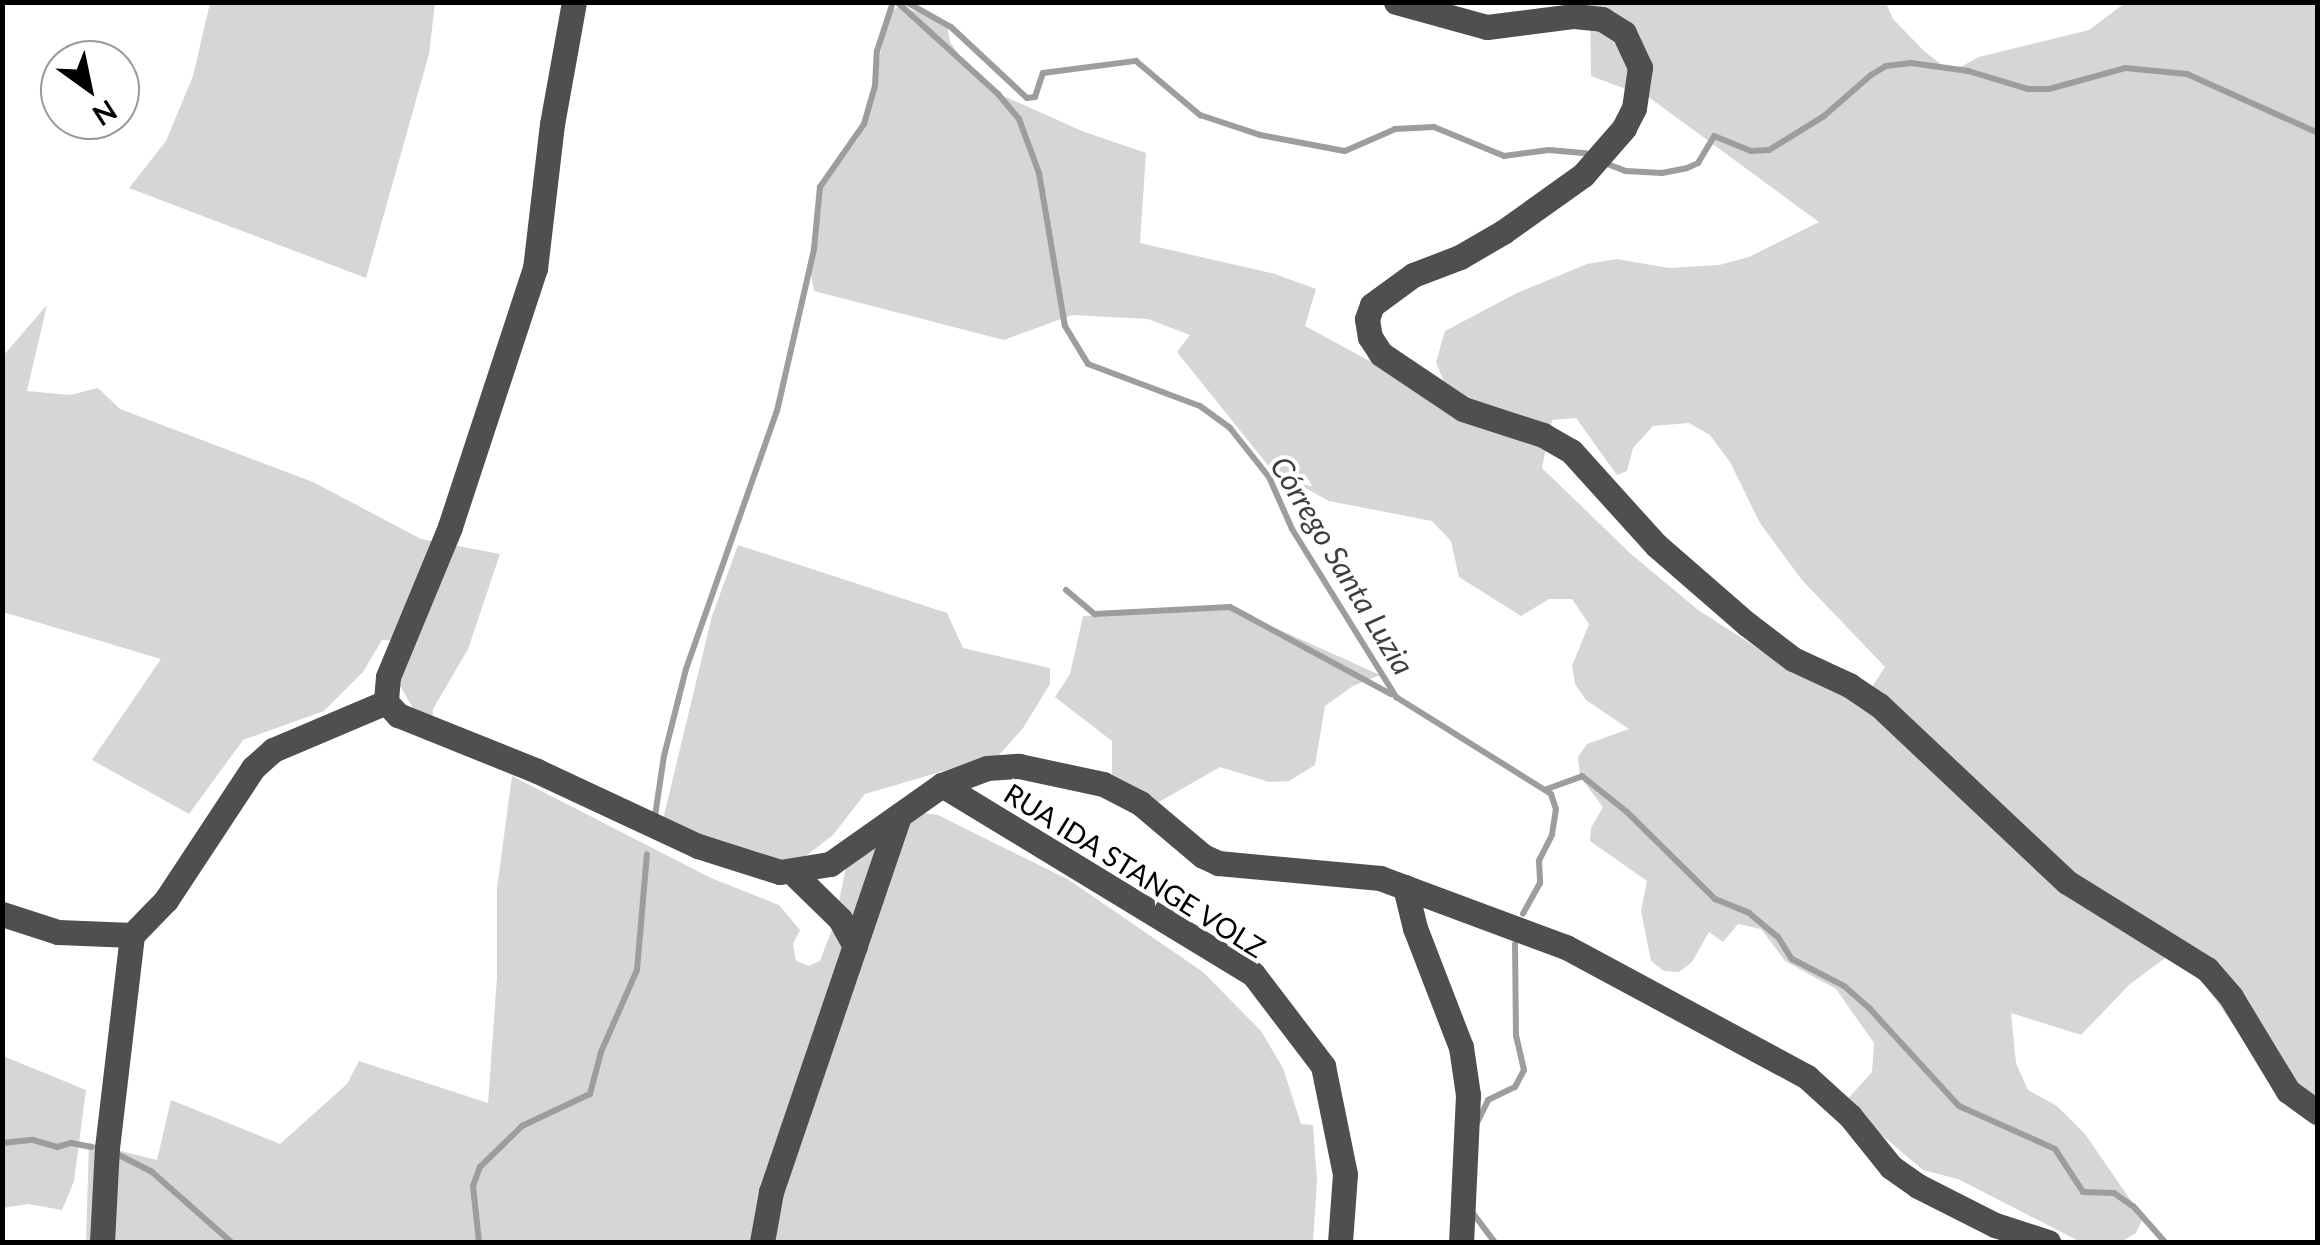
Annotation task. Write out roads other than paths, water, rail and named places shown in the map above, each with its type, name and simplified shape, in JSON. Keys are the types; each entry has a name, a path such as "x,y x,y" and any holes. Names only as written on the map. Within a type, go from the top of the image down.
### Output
{"street":[{"path":"386,702 388,677 450,528 535,268 552,124 574,2"},
{"path":"1396,2 1486,27 1574,16 1602,19 1624,33 1640,67 1634,108 1624,128 1583,175 1503,232 1460,257 1413,275 1372,304 1367,319 1370,338 1381,354 1463,409 1543,435 1571,451 1656,545 1747,624 1792,659 1879,705 2068,882 2207,970 2232,998 2288,1091 2318,1112"},
{"path":"386,702 410,721 537,770 698,846 751,866 793,873 841,859 942,785 1002,766 1102,784 1140,803 1203,856 1218,862 1342,871 1405,887 1566,947 1790,1066 1822,1089 1903,1177 1995,1225 2048,1242"},
{"path":"102,1242 107,1148 132,935 166,900 253,768 273,750 386,702"},
{"name":"RUA IDA STANGE VOLZ","path":"942,785 1252,974 1324,1066 1345,1174 1340,1242"},
{"path":"762,1242 771,1192 899,816"},
{"path":"793,873 840,919 855,946"},
{"path":"1405,887 1415,928 1461,1047 1468,1096 1461,1242"},
{"path":"2,914 69,934 132,935"}],"waterway":[{"path":"655,816 664,756 686,669 777,411 814,249 820,187 864,124 875,86 877,51 893,2"},
{"name":"Córrego Santa Luzia","path":"897,2 998,94 1019,119 1039,173 1065,326 1088,364 1200,406 1230,428 1269,477 1292,529 1396,697 1551,794 1556,809 1552,835 1539,861 1540,883 1523,914"},
{"path":"906,2 951,27 1027,98 1035,97 1043,73 1136,61 1200,115 1260,135 1345,151 1395,129 1434,127 1504,156 1549,150 1586,153"},
{"path":"1610,165 1626,171 1662,173 1687,168 1698,163 1714,136 1751,151 1769,150 1824,116 1871,75 1886,66 1911,63 1968,71 2028,89 2049,89 2125,68 2187,74 2318,133"},
{"path":"1066,590 1095,614 1230,607 1391,694"},
{"name":"Córrego Santa Luzia","path":"1547,789 1582,776 1627,812 1715,899 1749,913 1778,937 1792,959 1844,986 1959,1106 2055,1149 2083,1192 2114,1193 2134,1207 2165,1242"},
{"path":"479,1242 473,1186 480,1167 522,1126 590,1094 601,1052 637,970 647,854"},
{"path":"1476,1125 1488,1100 1515,1087 1524,1070 1516,1036 1515,944"},
{"path":"2,1143 33,1140 57,1147 71,1143 92,1147"},
{"path":"117,1154 152,1172 231,1242"},
{"path":"1472,1212 1495,1242"}]}
